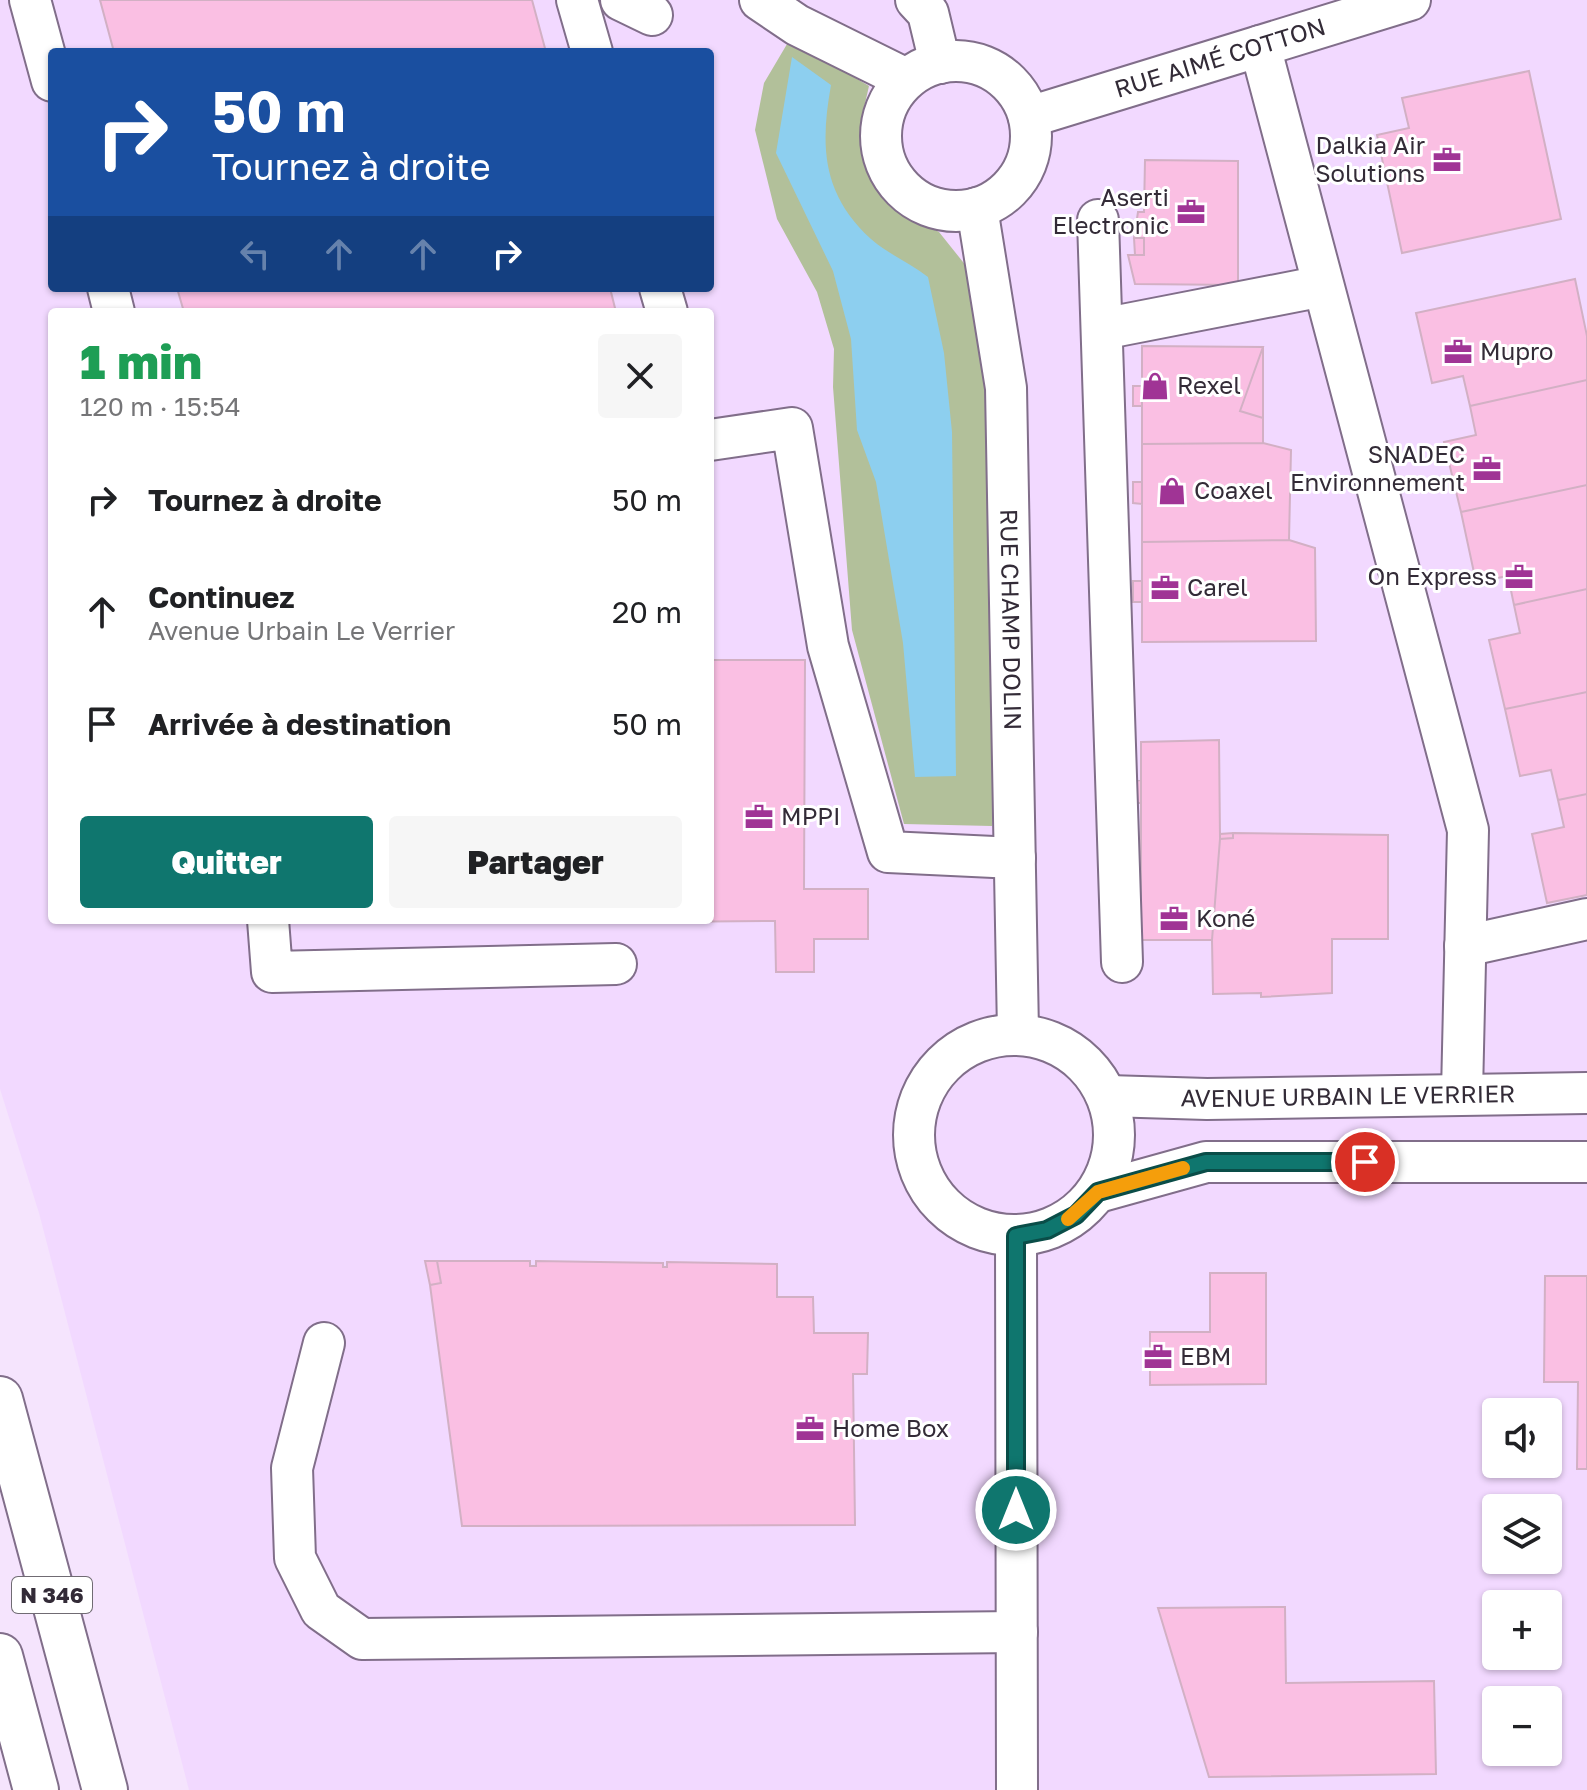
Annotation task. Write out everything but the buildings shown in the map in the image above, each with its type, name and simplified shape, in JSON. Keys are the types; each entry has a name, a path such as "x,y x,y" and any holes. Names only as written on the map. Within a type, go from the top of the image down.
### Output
{"highway":[{"name":"N 346","path":"0,1399 105,1790"},
{"path":"0,1656 36,1790"}],"street":[{"path":"30,0 48,66"},
{"path":"577,0 591,48"},
{"path":"760,0 797,25 923,71"},
{"name":"RUE AIMÉ COTTON","path":"1029,117 1410,0"},
{"path":"923,71 925,4"},
{"path":"1260,46 1468,830 1462,1093"},
{"path":"953,61 978,64 1001,75 1019,94 1029,117 1029,151 1015,183 998,199 977,208 952,212 927,206 905,192 890,172 881,148 882,123 890,99 923,71 953,61"},
{"name":"RUE CHAMP DOLIN","path":"977,208 1006,388 1018,1032"},
{"path":"1098,220 1122,962"},
{"path":"1102,329 1323,286"},
{"path":"714,439 792,428 828,646 888,852 1015,858"},
{"path":"1465,946 1587,919"},
{"path":"268,924 272,972 616,964"},
{"path":"1018,1032 1049,1040 1071,1052 1090,1068 1108,1096 1115,1129 1112,1162 1098,1192 1066,1220 1047,1230 1016,1236 983,1231 954,1216 939,1201 917,1164 913,1131 919,1099 936,1071 961,1050 991,1037 1018,1032"},
{"name":"AVENUE URBAIN LE VERRIER","path":"1108,1096 1207,1099 1587,1093"},
{"path":"1098,1192 1206,1162 1587,1162"},
{"path":"1016,1236 1017,1790"},
{"path":"324,1343 292,1468 295,1558 321,1610 362,1639 1017,1632"}],"shaded area":[{"path":"0,0 1587,0 1587,1790 189,1790 39,1213 0,1089"}],"green space":[{"path":"790,39 869,86 861,121 864,166 893,209 939,232 967,267 991,430 992,826 904,824 852,630 833,387 834,349 817,292 777,219 755,130 764,83"}],"water":[{"path":"792,57 831,85 826,149 828,168 843,205 871,239 928,277 944,353 952,432 956,776 915,777 903,643 876,482 857,430 851,339 833,271 776,153"}],"slow traffic":[{"path":"1068,1219 1098,1192 1183,1168"}],"place":[{"name":"Dalkia Air Solutions","path":"1447,160"},
{"name":"Aserti Electronic","path":"1191,212"},
{"name":"Mupro","path":"1458,352"},
{"name":"Rexel","path":"1155,386"},
{"name":"SNADEC Environnement","path":"1487,469"},
{"name":"Coaxel","path":"1172,491"},
{"name":"On Express","path":"1519,577"},
{"name":"Carel","path":"1165,588"},
{"name":"MPPI","path":"759,817"},
{"name":"Koné","path":"1174,919"},
{"name":"EBM","path":"1158,1357"},
{"name":"Home Box","path":"810,1429"}],"route":[{"path":"1016,1510 1016,1236 1047,1230 1076,1215 1098,1192 1206,1162 1365,1162"}]}
